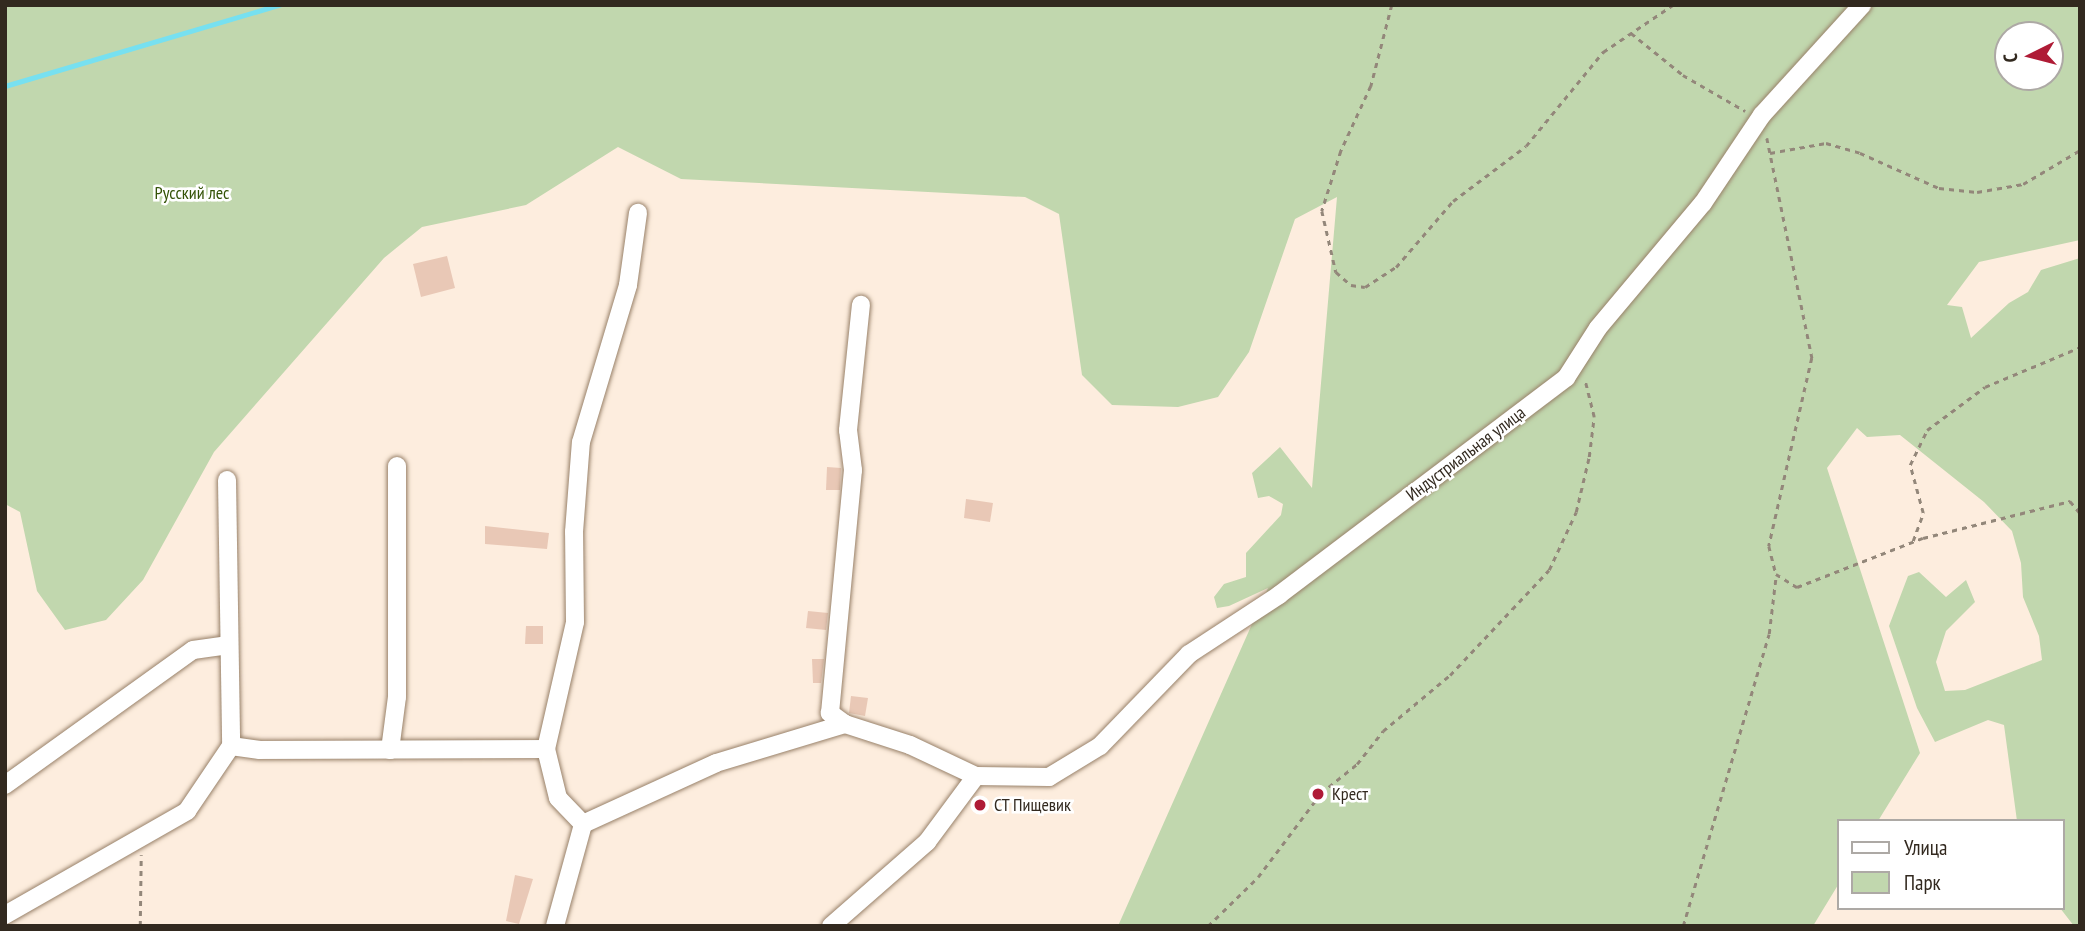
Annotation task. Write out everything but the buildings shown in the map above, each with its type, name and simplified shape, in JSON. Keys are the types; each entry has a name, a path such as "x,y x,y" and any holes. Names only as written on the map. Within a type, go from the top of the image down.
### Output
{"street":[{"name":"Индустриальная улица","path":"976,776 1048,777 1100,746 1189,654 1279,595 1555,386 1578,359 1598,328 1703,203 1762,115 1862,5"},
{"path":"583,824 558,798 546,749 575,622 574,532 581,442 628,285 638,213"},
{"path":"831,926 928,842 976,776 910,745 845,724 830,713 853,470 848,430 861,305"},
{"path":"390,750 397,697 397,466"},
{"path":"5,915 187,811 231,746 227,481"},
{"path":"5,785 193,650 229,645"},
{"path":"583,824 716,763 845,724"},
{"path":"231,746 390,750 546,749"},
{"path":"555,926 583,824"}],"path":[{"path":"1392,5 1371,86 1341,151 1322,211 1336,272 1351,285 1365,287 1396,267 1453,201 1526,146 1603,52 1673,5"},
{"path":"1631,33 1683,75 1747,112 1762,115 1812,358 1769,546 1776,574 1769,634 1683,926"},
{"path":"1770,153 1826,143 1860,153 1939,188 1977,192 2023,184 2080,150"},
{"path":"1913,541 1923,513 1910,465 1927,430 1985,387 2080,347"},
{"path":"1208,926 1258,877 1321,793 1357,764 1383,731 1450,675 1549,570 1576,512 1589,457 1594,417 1578,359"},
{"path":"1776,574 1797,587 1913,541 2070,501 2080,513"},
{"path":"140,926 141,837"}],"green space":[{"name":"Русский лес","path":"5,5 2080,5 2080,240 1979,262 1947,305 1962,307 1971,338 2009,303 2028,292 2041,270 2080,258 2080,926 2074,926 2062,910 2064,910 2064,819 2017,819 2004,725 1988,720 1935,742 1917,708 1889,626 1908,576 1919,572 1946,597 1966,580 1975,602 1946,631 1936,662 1945,691 1965,690 2042,660 2039,636 2023,597 2021,563 2012,531 1984,502 1900,435 1867,437 1857,428 1827,468 1920,753 1879,819 1836,819 1836,888 1813,926 1118,926 1268,588 1229,606 1217,608 1214,597 1224,584 1246,577 1246,553 1281,515 1283,504 1269,496 1258,498 1252,473 1280,447 1312,488 1337,197 1295,219 1249,352 1218,397 1178,407 1112,405 1082,375 1059,214 1025,197 681,179 618,147 526,205 422,227 384,258 214,452 143,580 106,620 65,630 37,591 20,512 5,504"}],"waterway":[{"path":"5,86 279,5"}],"place":[{"name":"Крест","path":"1318,794"},
{"name":"СТ Пищевик","path":"980,805"}]}
